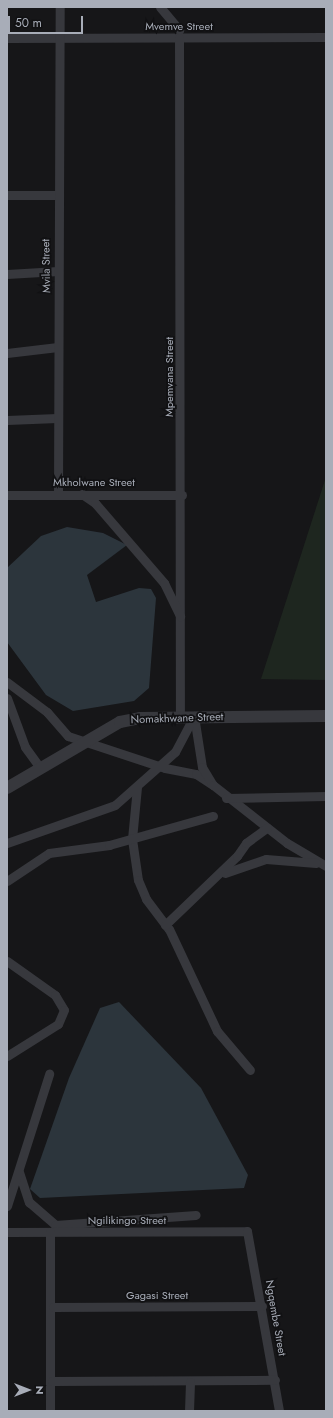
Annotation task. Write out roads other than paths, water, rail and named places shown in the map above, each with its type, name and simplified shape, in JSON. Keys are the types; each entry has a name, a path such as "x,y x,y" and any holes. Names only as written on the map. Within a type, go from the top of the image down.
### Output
{"street":[{"name":"Mvila Street","path":"58,494 57,195 58,38 60,7"},
{"path":"160,7 179,34"},
{"name":"Mvemve Street","path":"7,38 179,34 326,37"},
{"name":"Mpemvana Street","path":"179,34 182,495 180,717"},
{"path":"7,195 57,195"},
{"path":"7,274 58,271"},
{"path":"7,353 58,347"},
{"path":"7,420 57,418"},
{"path":"82,494 95,503 164,584 181,616"},
{"name":"Mkholwane Street","path":"7,495 182,495"},
{"path":"7,682 47,712 68,736 82,743 132,754 159,766 196,774 267,828 322,865"},
{"path":"7,698 17,728 40,768"},
{"path":"7,843 115,805 175,752 194,716"},
{"path":"194,716 200,760 213,786"},
{"name":"Nomakhwane Street","path":"7,788 120,722 194,716 326,716"},
{"path":"7,717 17,728"},
{"path":"137,787 132,839 138,880 165,925 217,1031 250,1070"},
{"path":"226,798 326,796"},
{"path":"7,881 49,853 132,839 213,816"},
{"path":"165,925 213,880 246,843 267,828"},
{"path":"213,880 233,868 266,859 322,865"},
{"path":"7,1056 58,1024 64,1010 55,995 9,964"},
{"path":"7,1206 49,1074"},
{"path":"19,1172 29,1202 55,1225 196,1215"},
{"name":"Ngilikingo Street","path":"7,1232 247,1231"},
{"name":"Ngqembe Street","path":"247,1231 262,1306 279,1411"},
{"path":"50,1232 53,1307 50,1411"},
{"name":"Gagasi Street","path":"53,1307 262,1306"},
{"path":"52,1380 190,1382 275,1380"},
{"path":"189,1411 190,1382"}]}
